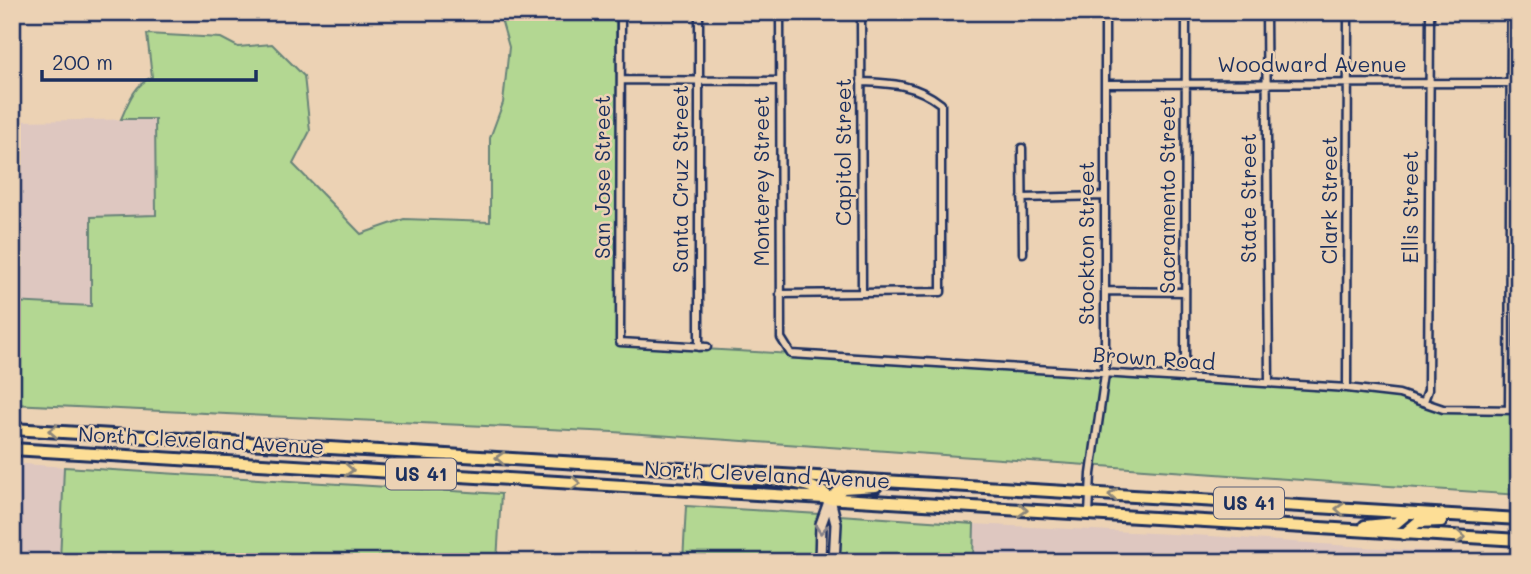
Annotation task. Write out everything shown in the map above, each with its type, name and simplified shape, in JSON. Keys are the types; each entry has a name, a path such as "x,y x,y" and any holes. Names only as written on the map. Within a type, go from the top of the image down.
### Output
{"main road":[{"name":"North Cleveland Avenue","path":"12,429 1519,519"},
{"name":"North Cleveland Avenue","path":"12,449 1519,540"},
{"path":"641,466 726,480 815,486 830,499 836,524 834,562"},
{"path":"820,562 821,524 830,499 843,488 919,483"},
{"path":"1328,529 1396,523 1408,513"},
{"path":"1404,534 1418,522 1492,518"}],"street":[{"name":"San Jose Street","path":"621,12 620,342 699,347"},
{"name":"Santa Cruz Street","path":"699,12 699,347"},
{"name":"Monterey Street","path":"780,12 780,294 781,338 785,349"},
{"name":"Capitol Street","path":"861,12 862,292"},
{"name":"Stockton Street","path":"1088,514 1105,374 1105,12"},
{"name":"Sacramento Street","path":"1185,379 1186,12"},
{"name":"State Street","path":"1266,12 1269,383"},
{"name":"Clark Street","path":"1347,388 1348,12"},
{"name":"Ellis Street","path":"1424,401 1428,390 1430,12"},
{"path":"1509,409 1511,12"},
{"path":"621,80 780,81"},
{"path":"780,294 941,292 941,104 931,96 901,84 861,82"},
{"name":"Woodward Avenue","path":"1105,84 1519,83"},
{"path":"1021,148 1023,253"},
{"path":"1022,198 1105,196"},
{"path":"1105,291 1185,292"},
{"path":"699,347 708,347"},
{"name":"Brown Road","path":"785,349 801,356 1347,388 1381,391 1424,401 1443,409 1519,410"}],"shaded area":[{"path":"155,119 156,216 91,217 91,306 12,302 12,121"},
{"path":"12,463 64,467 60,562 12,562"},
{"path":"974,524 1211,536 1519,558 1519,562 973,562"}],"green space":[{"path":"499,12 616,12 619,344 1376,388 1454,408 1519,407 1519,495 613,432 12,404 12,302 91,306 91,217 156,215 155,119 121,119 136,90 152,77 147,34 221,38 238,47 272,44 304,76 310,131 293,164 361,234 404,219 490,222 490,138 503,103 509,47"},
{"path":"64,467 501,494 497,562 60,562"},
{"path":"686,506 819,514 816,562 683,562"},
{"path":"839,515 974,524 973,562 839,562"}]}
